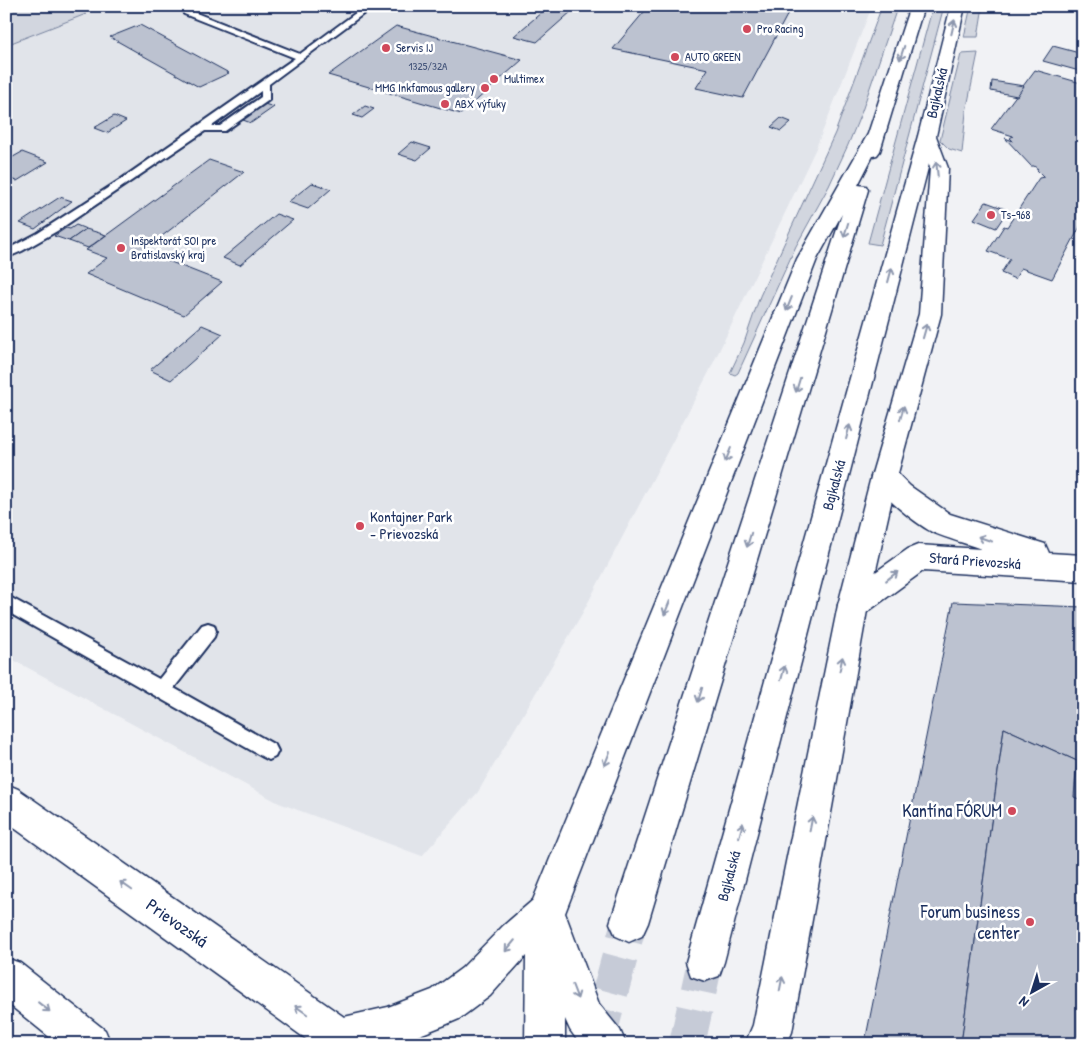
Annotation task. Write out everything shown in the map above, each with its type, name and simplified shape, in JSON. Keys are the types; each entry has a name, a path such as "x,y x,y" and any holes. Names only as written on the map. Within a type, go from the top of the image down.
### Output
{"main road":[{"path":"629,923 917,6"},
{"name":"Bajkalská","path":"706,962 928,136 958,6"},
{"path":"545,1044 546,913 807,259 876,133"},
{"path":"768,1041 853,605 884,477 930,314 939,168 928,136"},
{"name":"Stará Prievozská","path":"884,477 901,494 941,523 1007,546 1083,567"},
{"name":"Stará Prievozská","path":"853,605 918,558 1083,567"},
{"name":"Prievozská","path":"6,802 345,1041"},
{"path":"345,1041 446,1005 476,982 516,940 546,913"},
{"path":"546,913 584,1016 606,1044"},
{"path":"6,976 91,1044"}],"lane":[{"path":"186,6 187,12 274,48 301,57"},
{"path":"6,254 24,246 204,128 370,6"},
{"path":"6,602 269,751"},
{"path":"162,689 208,631"}],"shaded area":[{"path":"6,6 73,6 86,14 6,45"},
{"path":"106,6 872,6 816,148 709,372 583,612 478,792 422,856 279,803 6,656 6,45"},
{"path":"882,6 895,6 897,8 862,111 848,145 829,186 796,246 738,373 735,375 730,373 744,343 760,296 835,133"},
{"path":"933,6 944,6 880,245 868,243"},
{"path":"971,6 983,6 978,37 964,37"},
{"path":"978,53 966,112 962,153 949,149 940,140 961,54"}],"building":[{"path":"549,6 572,11 537,42 514,36"},
{"path":"649,6 717,8 792,6 743,98 696,88 708,69 613,49"},
{"path":"140,25 229,73 199,87 110,37"},
{"path":"396,26 522,60 461,114 328,75"},
{"path":"1053,46 1083,54 1083,72 1043,61"},
{"path":"1035,70 1083,82 1083,221 1052,279 1021,268 1015,279 1001,273 1010,259 988,251 1004,226 1007,227 1039,178 1044,177 1005,138 1013,141 1010,138 1013,136 991,129"},
{"path":"992,81 1024,86 1017,96 991,91"},
{"path":"258,102 274,107 251,123 235,117"},
{"path":"365,106 374,109 362,118 353,115"},
{"path":"114,116 126,121 107,133 94,128"},
{"path":"781,118 791,122 781,131 771,127"},
{"path":"412,142 431,148 417,160 398,154"},
{"path":"22,152 48,162 17,181 6,177 6,161"},
{"path":"209,160 244,172 143,251 222,282 184,315 86,274 107,258 86,250"},
{"path":"312,183 331,189 308,209 288,202"},
{"path":"60,197 72,201 35,229 20,223"},
{"name":"Ts-968","path":"986,202 1008,210 996,228 974,219"},
{"path":"276,214 293,220 240,265 223,258"},
{"path":"76,225 86,229 69,241 54,236 66,228 70,229"},
{"path":"86,229 106,235 88,248 69,241"},
{"path":"202,325 223,334 171,380 150,370"},
{"path":"953,602 1083,607 1083,801 1074,797 1077,761 1004,728 961,1044 869,1044 866,1037"},
{"name":"Forum business center","path":"1004,728 1077,761 1074,797 1083,801 1083,1044 961,1044"}],"tunnel":[{"path":"596,1044 629,923"},
{"path":"687,1044 705,962"}],"place":[{"name":"Pro Racing","path":"747,29"},
{"name":"Servis IJ","path":"386,48"},
{"name":"AUTO GREEN","path":"675,57"},
{"name":"Multimex","path":"494,79"},
{"name":"MMG Inkfamous gallery","path":"485,88"},
{"name":"ABX výfuky","path":"445,104"},
{"name":"Ts-968","path":"991,215"},
{"name":"Inšpektorát SOI pre Bratislavský kraj","path":"121,248"},
{"name":"Kontajner Park - Prievozská","path":"360,526"},
{"name":"Kantína FÓRUM","path":"1012,811"},
{"name":"Forum business center","path":"1030,922"}]}
